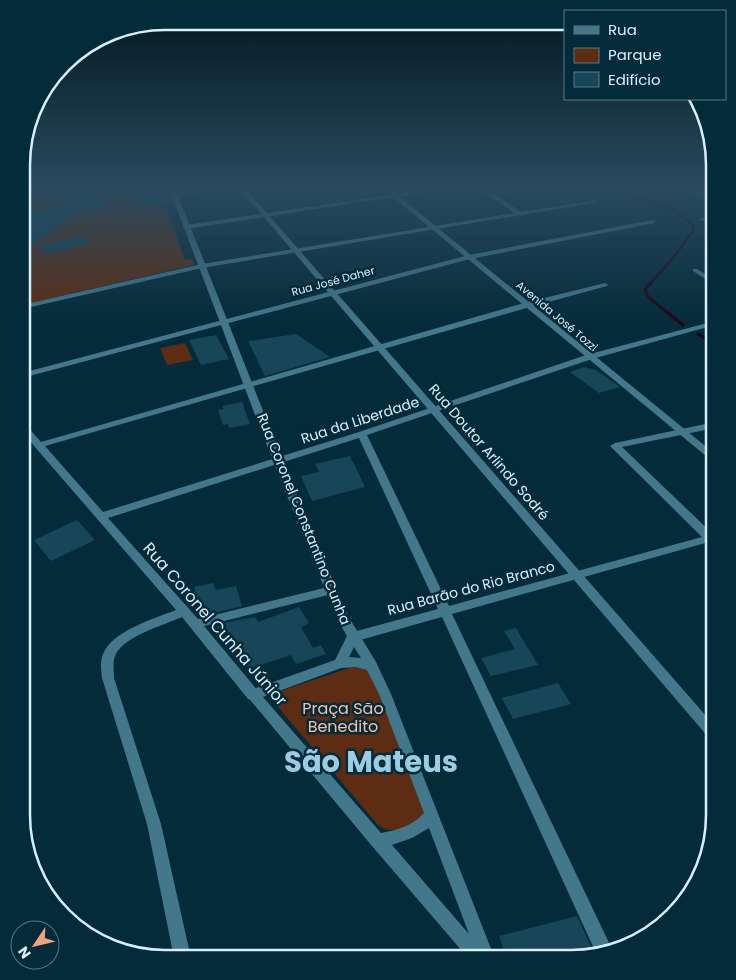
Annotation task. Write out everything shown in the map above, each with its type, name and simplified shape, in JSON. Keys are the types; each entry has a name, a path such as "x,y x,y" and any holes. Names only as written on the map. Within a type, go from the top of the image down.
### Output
{"street":[{"name":"Rua Coronel Constantino Cunha","path":"189,234 342,617 372,666 399,728 484,950"},
{"name":"Rua Doutor Arlindo Sodré","path":"281,234 706,725"},
{"path":"30,305 202,266 398,234"},
{"name":"Avenida José Tozzi","path":"439,234 706,452"},
{"name":"Rua José Daher","path":"30,374 469,257 591,234"},
{"path":"695,270 706,277"},
{"path":"39,445 527,305 605,285"},
{"name":"Rua da Liberdade","path":"100,517 362,434 589,358 706,326"},
{"path":"706,427 616,445 616,448 706,533"},
{"path":"362,434 602,946"},
{"name":"Rua Coronel Cunha Júnior","path":"30,435 195,624 377,841 472,950"},
{"name":"Rua Barão do Rio Branco","path":"353,637 444,610 706,541"},
{"path":"195,624 332,590"},
{"path":"180,950 154,824 108,678 106,664 111,650 122,640 184,612"},
{"path":"340,663 353,637"},
{"path":"253,695 340,663 356,662 372,666"},
{"path":"377,841 406,834 417,829 432,815"}],"green space":[{"path":"30,234 175,234 185,260 192,259 194,265 30,303"},
{"path":"185,343 193,360 167,365 160,348"},
{"name":"Praça São Benedito","path":"361,664 372,673 425,812 416,822 396,830 390,830 378,825 273,701 278,692"}],"building":[{"path":"30,234 49,234 36,244 31,239"},
{"path":"81,236 90,244 46,254 38,246"},
{"path":"296,334 330,357 265,376 248,341"},
{"path":"216,335 229,359 201,365 189,340"},
{"path":"584,367 596,370 620,387 599,393 570,372"},
{"path":"242,402 250,424 229,428 228,424 223,425 218,410 224,409 222,406"},
{"path":"350,456 365,487 312,501 301,476 319,472 315,464"},
{"path":"77,520 95,540 51,561 34,540"},
{"path":"213,583 216,590 236,586 242,606 206,615 201,613 198,608 195,609 185,597 196,593 194,587"},
{"path":"299,607 309,623 301,627 313,648 321,645 326,654 296,664 291,655 249,669 216,630 220,624 255,617 258,622"},
{"path":"516,628 538,665 491,676 481,658 515,649 504,631"},
{"path":"558,683 571,704 513,719 502,698"},
{"path":"577,916 592,948 580,950 504,950 499,936"}],"waterway":[{"path":"649,285 691,234"},
{"path":"650,283 645,290 648,297 683,325"},
{"path":"698,334 706,339"}],"district":[{"name":"São Mateus","path":"371,762"}]}
